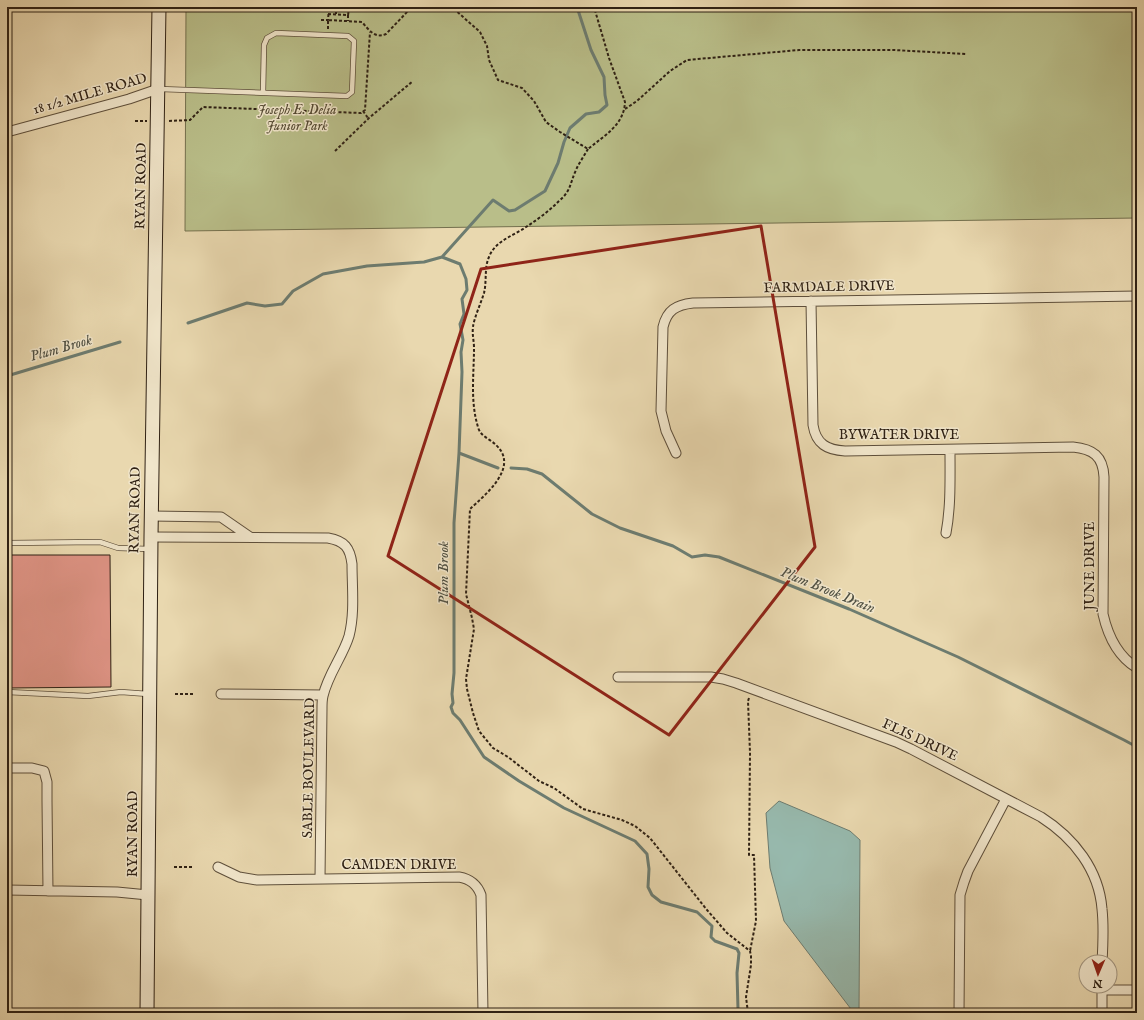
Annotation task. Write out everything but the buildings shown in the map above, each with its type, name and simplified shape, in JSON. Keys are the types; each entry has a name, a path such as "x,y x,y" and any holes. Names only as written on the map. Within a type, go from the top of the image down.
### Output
{"main road":[{"name":"RYAN ROAD","path":"147,1013 151,516 159,7"}],"street":[{"name":"18 1/2 MILE ROAD","path":"7,132 128,99 158,89"},
{"name":"FARMDALE DRIVE","path":"676,453 666,431 662,411 663,327 664,320 668,313 676,307 693,303 1137,296"},
{"name":"BYWATER DRIVE","path":"811,301 813,425 817,438 828,448 841,450 950,450 1073,447 1086,449 1096,455"},
{"path":"946,533 950,502 950,450"},
{"name":"JUNE DRIVE","path":"1096,455 1101,461 1104,469 1104,614 1108,632 1116,648 1124,658 1137,668"},
{"path":"151,516 221,517 250,537"},
{"name":"SABLE BOULEVARD","path":"151,543 250,537 328,538 344,544 349,550 352,564 351,628 323,695 321,718 320,879"},
{"name":"FLIS DRIVE","path":"618,677 723,679 901,744 1054,825 1076,846 1086,859 1097,884 1103,922 1102,954"},
{"path":"221,694 323,695"},
{"path":"7,768 32,768 44,771 47,782 48,891"},
{"path":"959,1013 960,895 968,871 1006,799"},
{"name":"CAMDEN DRIVE","path":"218,867 239,877 249,879 459,877 467,879 475,884 481,895 483,1013"},
{"path":"7,890 117,892 148,895"},
{"path":"1118,989 1137,990"},
{"path":"1102,994 1102,1013"}],"lane":[{"path":"158,89 262,93 347,96 352,92 354,41 348,36 276,33 267,38 264,45 262,93"},
{"path":"7,543 100,542 118,548 151,543"},
{"path":"7,692 88,696 121,692 150,694"}],"path":[{"path":"328,20 329,7"},
{"path":"321,20 362,22 370,32 378,37 386,34 409,10 415,7"},
{"path":"449,7 454,9 480,32 487,46 489,60 498,80 522,88 534,101 546,122 588,149"},
{"path":"594,7 609,58 623,94 625,109 618,124 608,134 588,149 576,169 569,190 560,201 492,250 486,265 485,287 482,300 473,326 473,382 478,429 482,434 498,446 504,456 504,462 503,471 492,488 470,509 466,594 474,629 466,679 467,689 479,731 493,748 539,781 554,788 583,809 622,820 634,826 650,838 727,933 750,951"},
{"path":"336,8 336,14"},
{"path":"348,10 348,21"},
{"path":"328,14 348,15"},
{"path":"625,109 637,101 670,71 687,60 799,50 894,50 966,54"},
{"path":"335,151 369,118 414,81"},
{"path":"363,111 369,118"},
{"path":"748,1013 746,997 751,965 750,951 756,921 754,855 749,855 750,753 748,701 752,689"},
{"path":"175,694 194,694"},
{"path":"174,867 192,868"}],"highlighted area":[{"path":"761,226 815,547 669,735 388,556 481,269"}],"green space":[{"name":"Joseph E. Delia Junior Park","path":"186,7 1137,7 1137,218 185,231"}],"water":[{"path":"779,801 850,831 860,840 859,1013 854,1013 784,921 770,868 766,813"}],"waterway":[{"path":"442,257 493,200 509,211 515,210 545,191 558,163 570,128 586,114 599,112 607,105 604,77 591,50 577,7"},
{"name":"Plum Brook","path":"188,323 247,303 265,306 282,304 293,291 323,274 367,266 424,262 442,257 460,264 466,279 467,290 462,299 464,314 460,324 463,340 461,352 462,372 459,453 454,523 454,673 452,694 453,703 451,707 453,713 460,720 484,757 519,781 564,808 635,841 647,854 649,869 648,887 652,895 661,902 697,912 712,926 711,937 715,941 737,949 739,953 737,973 739,1013"},
{"name":"Plum Brook","path":"7,376 120,342"},
{"name":"Plum Brook Drain","path":"459,453 498,468"},
{"name":"Plum Brook Drain","path":"511,468 527,469 542,474 592,514 620,528 673,546 692,557 705,555 719,557 849,609 958,657 1137,747"}]}
